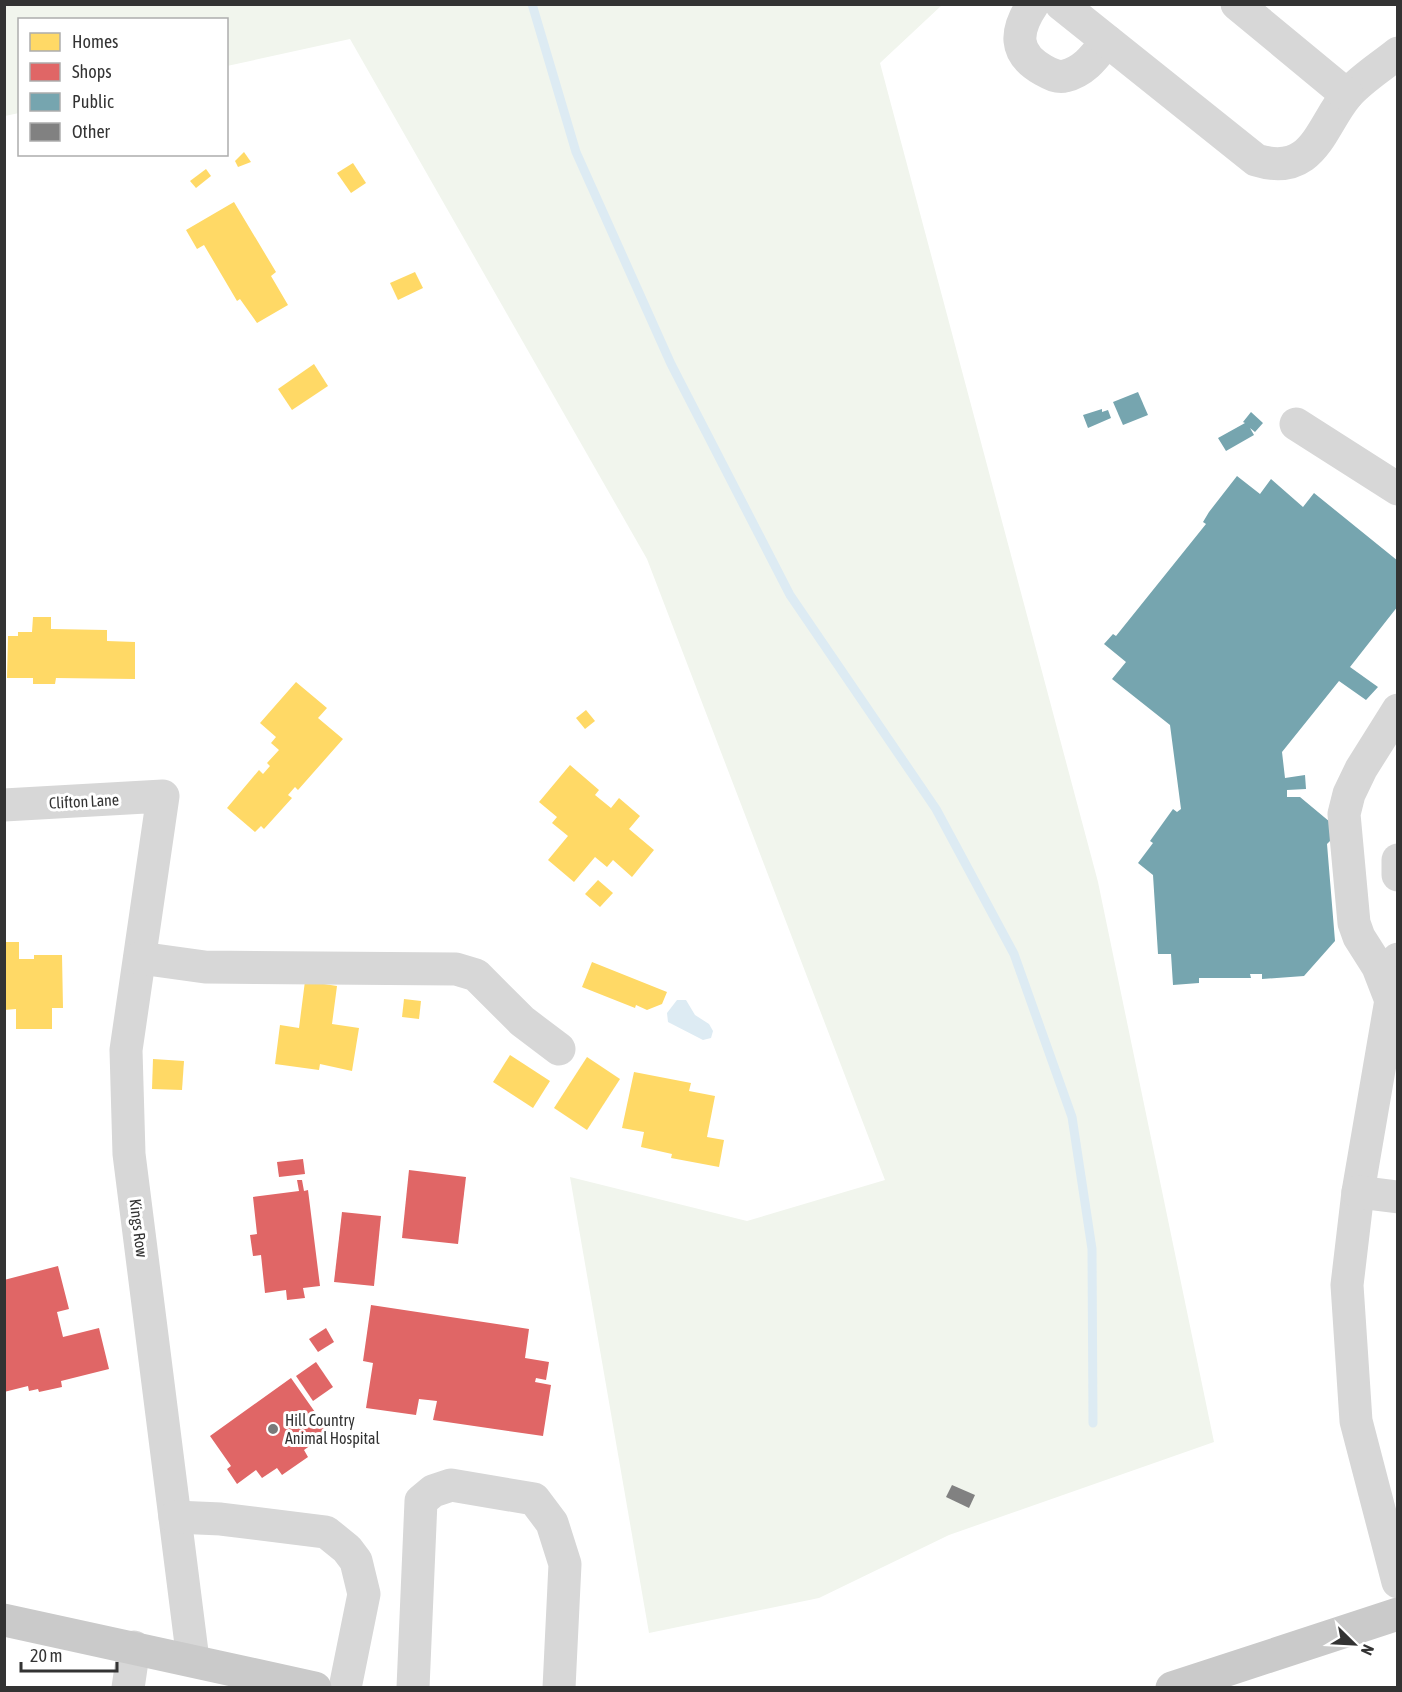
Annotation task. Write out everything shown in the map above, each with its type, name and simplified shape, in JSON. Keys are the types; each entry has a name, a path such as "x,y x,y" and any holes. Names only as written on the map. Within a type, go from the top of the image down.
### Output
{"main road":[{"path":"1172,1688 1398,1614"},
{"path":"4,1620 315,1688"}],"street":[{"path":"1032,4 1023,18 1019,39 1028,60 1050,74 1062,77 1086,67 1107,42"},
{"path":"1237,4 1347,94"},
{"path":"1067,6 1107,42 1256,160 1268,164 1284,164 1306,153 1320,140 1347,94 1398,54"},
{"path":"1296,424 1398,489"},
{"path":"1390,998 1378,967 1359,937 1354,923 1344,814 1349,794 1361,769 1398,710"},
{"name":"Clifton Lane","path":"4,805 163,796"},
{"name":"Kings Row","path":"163,796 126,1050 129,1154 193,1660"},
{"path":"1398,860 1398,875"},
{"path":"140,958 204,967 456,969 476,975 522,1021 559,1049"},
{"path":"1398,958 1358,1192 1347,1285 1356,1421 1398,1582"},
{"path":"1358,1192 1398,1197"},
{"path":"413,1688 421,1501 433,1491 452,1485 534,1499 552,1523 565,1564 559,1688"},
{"path":"175,1517 221,1519 326,1532 347,1549 356,1561 364,1594 345,1688"},
{"path":"128,1688 134,1647"}],"shaded area":[{"path":"4,5 942,5 880,63 1098,882 1214,1442 949,1535 819,1598 649,1633 570,1177 747,1221 885,1180 647,559 350,39 228,66 228,18 18,18 18,113 5,116"},
{"path":"677,1000 686,1000 695,1015 709,1024 713,1031 711,1038 703,1040 668,1022 667,1013"}],"building: Homes":[{"path":"244,152 251,162 238,167 235,161"},
{"path":"353,163 366,183 351,193 337,173"},
{"path":"206,169 211,176 196,188 190,181"},
{"path":"234,202 276,272 271,276 288,305 257,323 240,299 237,301 204,245 197,249 186,230"},
{"path":"415,272 423,288 398,300 390,283"},
{"path":"314,364 328,386 292,410 278,389"},
{"path":"33,617 51,617 51,629 107,630 107,641 135,642 135,679 56,678 55,684 33,684 33,678 7,678 8,636 18,636 18,632 32,632"},
{"path":"296,682 327,708 318,718 343,739 298,790 295,787 288,795 292,798 264,829 261,826 255,832 227,808 259,770 263,774 270,766 267,763 279,750 271,743 276,737 260,723"},
{"path":"586,710 595,721 585,729 576,718"},
{"path":"570,765 599,790 595,795 611,808 619,798 640,816 629,829 654,850 632,877 613,860 607,867 595,857 574,882 548,860 568,836 552,823 557,817 539,802"},
{"path":"598,880 613,893 600,907 585,894"},
{"path":"4,942 19,942 19,959 34,959 34,955 62,955 63,1008 52,1008 52,1029 16,1029 16,1009 4,1010"},
{"path":"592,962 667,992 662,1004 647,1010 636,1005 635,1008 582,987"},
{"path":"305,981 337,986 332,1024 359,1028 352,1071 320,1064 319,1070 275,1064 280,1025 299,1028"},
{"path":"404,999 421,1001 419,1019 402,1017"},
{"path":"510,1055 550,1081 533,1108 493,1082"},
{"path":"587,1057 620,1079 587,1130 554,1108"},
{"path":"153,1059 184,1061 182,1090 152,1089"},
{"path":"634,1072 691,1083 689,1091 715,1096 707,1137 724,1140 719,1167 671,1158 672,1154 641,1147 644,1132 622,1128"}],"building: Shops":[{"path":"303,1159 305,1174 279,1177 277,1162"},
{"path":"409,1170 466,1177 458,1244 402,1238"},
{"path":"297,1180 302,1180 304,1191 308,1190 320,1286 303,1288 305,1298 287,1300 286,1290 265,1293 261,1255 253,1256 250,1235 257,1234 253,1197 299,1191"},
{"path":"342,1212 381,1216 374,1286 334,1282"},
{"path":"58,1266 69,1309 57,1312 63,1337 99,1328 109,1369 61,1381 62,1387 39,1392 38,1389 29,1391 28,1386 4,1392 4,1280"},
{"path":"371,1305 529,1329 525,1358 549,1362 546,1380 536,1378 535,1382 551,1385 543,1436 433,1420 437,1401 419,1399 416,1415 366,1408 373,1363 363,1361"},
{"path":"326,1328 334,1342 318,1352 309,1339"},
{"path":"316,1362 333,1387 313,1401 296,1376"},
{"name":"Hill Country Animal Hospital","path":"291,1378 329,1432 304,1450 308,1457 282,1475 277,1468 262,1478 256,1470 237,1484 227,1469 231,1466 210,1436"}],"building: Public":[{"path":"1138,392 1148,415 1123,425 1113,402"},
{"path":"1102,409 1102,412 1108,410 1111,418 1088,428 1083,415"},
{"path":"1251,412 1263,423 1255,432 1250,428 1254,435 1226,451 1218,438 1245,423 1243,422"},
{"path":"1237,476 1260,494 1271,479 1303,507 1314,493 1398,561 1398,606 1350,667 1378,687 1366,700 1339,681 1282,752 1285,778 1305,775 1306,789 1287,790 1287,797 1300,797 1330,822 1331,840 1327,844 1335,941 1304,976 1262,979 1262,974 1250,974 1251,978 1199,978 1199,983 1173,985 1171,954 1158,954 1153,875 1138,863 1153,843 1150,841 1173,809 1177,812 1181,809 1170,725 1112,679 1126,662 1104,644 1113,634 1116,636 1206,524 1203,522 1209,512"}],"building: Other":[{"path":"952,1485 975,1495 969,1508 946,1497"}],"waterway":[{"path":"532,4 576,152 671,364 790,595 936,809 1014,954 1072,1117 1092,1249 1093,1423"}],"place":[{"name":"Hill Country Animal Hospital","path":"273,1429"}]}
